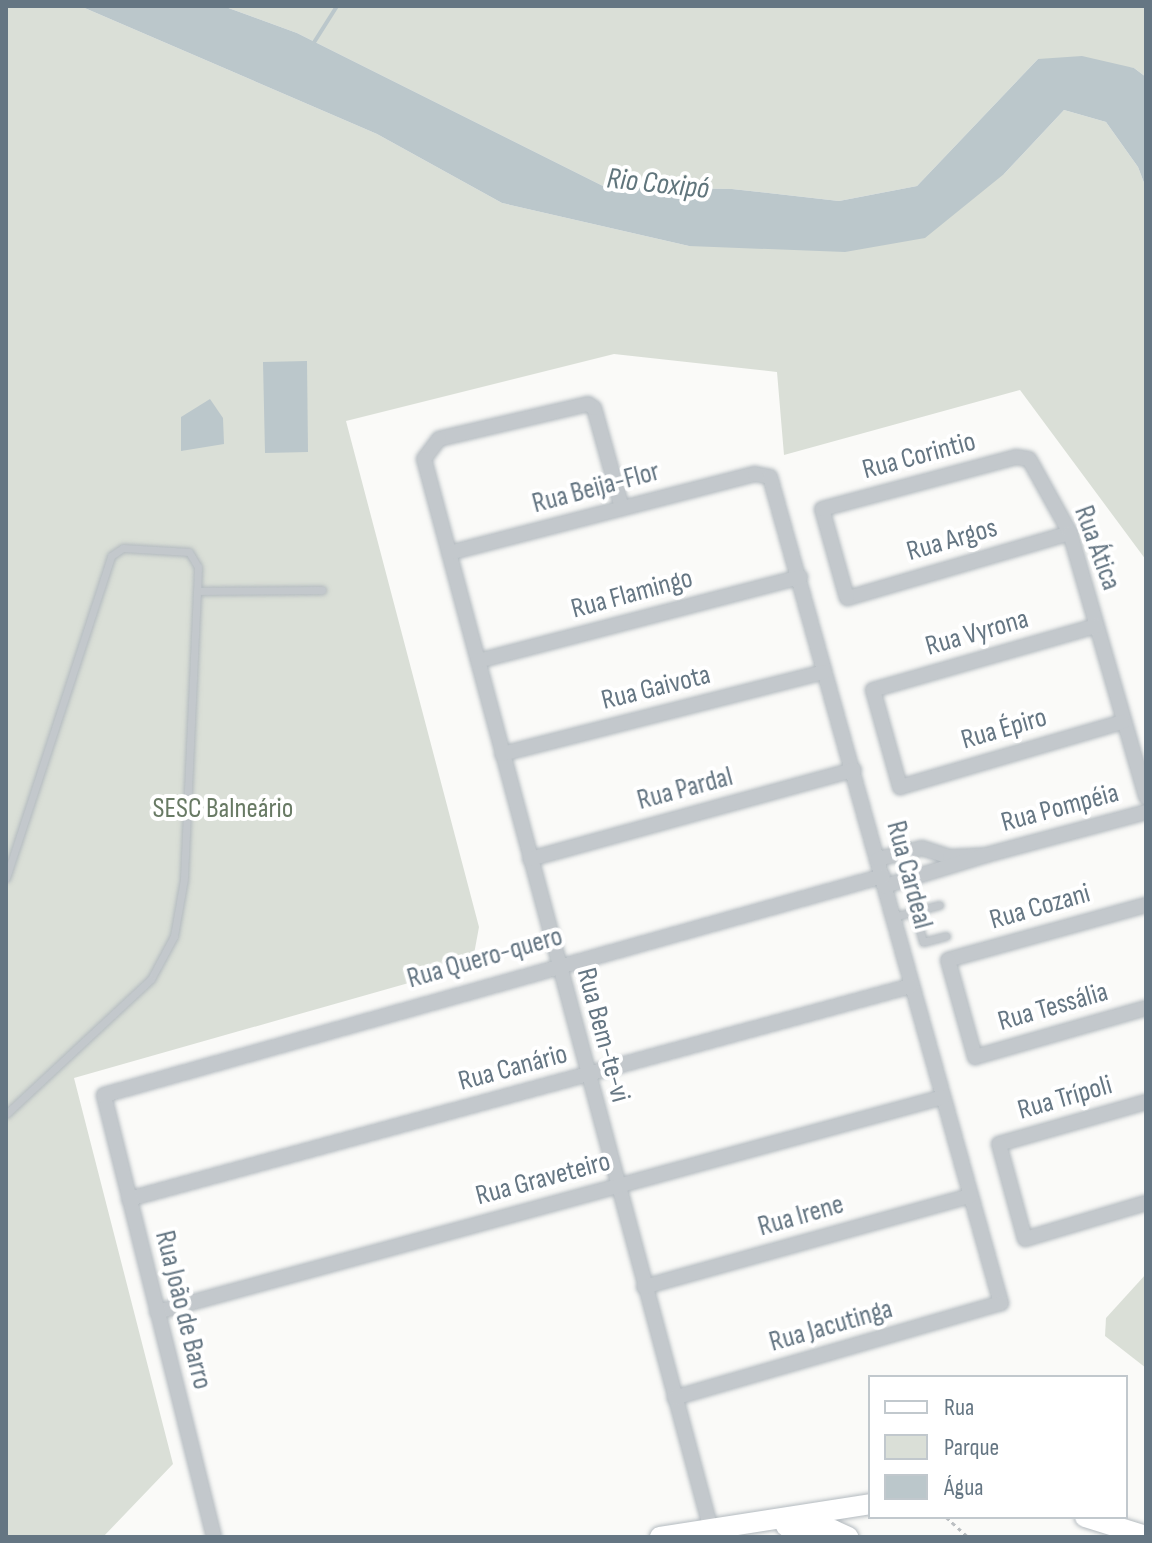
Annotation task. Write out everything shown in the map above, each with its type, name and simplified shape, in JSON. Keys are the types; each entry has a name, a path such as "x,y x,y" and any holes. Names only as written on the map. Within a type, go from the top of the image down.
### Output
{"street":[{"path":"449,553 425,472 428,448 439,439 588,404 594,408 622,508"},
{"name":"Rua Corintio","path":"847,598 822,509 1016,457 1029,459"},
{"name":"Rua Ática","path":"1029,459 1070,533 1146,797"},
{"name":"Rua Beija-Flor","path":"449,553 755,474"},
{"name":"Rua Cardeal","path":"755,474 770,477 776,485 824,672 854,770 911,986 1001,1303"},
{"name":"Rua Argos","path":"847,598 1070,533"},
{"name":"Rua Bem-te-vi","path":"449,553 557,965 711,1529"},
{"name":"Rua Flamingo","path":"478,661 800,577"},
{"name":"Rua Vyrona","path":"900,787 873,690 1096,626"},
{"name":"Rua Gaivota","path":"502,754 824,672"},
{"name":"Rua Épiro","path":"900,787 1123,722"},
{"name":"Rua Pardal","path":"530,859 854,770"},
{"name":"Rua Pompéia","path":"883,877 948,869 986,855 1146,812"},
{"name":"Rua Pompéia","path":"883,877 920,848 950,857 986,855"},
{"name":"Rua Quero-quero","path":"104,1095 557,965 883,877"},
{"name":"Rua Cozani","path":"975,1057 948,960 1146,905"},
{"name":"Rua Canário","path":"129,1199 911,986"},
{"name":"Rua Tessália","path":"975,1057 1146,1008"},
{"name":"Rua João de Barro","path":"104,1095 214,1537"},
{"name":"Rua Graveteiro","path":"157,1312 943,1097"},
{"name":"Rua Trípoli","path":"1146,1102 999,1144 1025,1239 1146,1203"},
{"name":"Rua Irene","path":"644,1287 971,1196"},
{"name":"Rua Jacutinga","path":"675,1398 1001,1303"},
{"path":"660,1537 868,1504"},
{"path":"1091,1519 1146,1536"},
{"path":"764,1521 833,1530 848,1537"}],"lane":[{"path":"6,878 111,556 123,548 189,552 198,567 184,879 174,936 151,979 6,1114"},
{"path":"197,591 322,590"},
{"path":"893,917 939,905"},
{"path":"915,912 923,942 946,936"}],"path":[{"path":"948,1519 968,1537"}],"green space":[{"name":"SESC Balneário","path":"6,6 80,6 377,134 502,203 689,246 1004,174 1064,110 1106,122 1138,167 1146,188 1146,560 1020,390 784,455 777,372 614,354 346,421 479,927 472,965 74,1078 173,1464 103,1537 6,1537"},
{"path":"223,6 1146,6 1146,77 1134,68 1038,59 917,186 839,201 732,189 605,187 297,33"},
{"path":"1146,1274 1146,1368 1105,1336 1106,1318"}],"water":[{"name":"Rio Coxipó","path":"80,6 223,6 297,33 605,187 732,189 839,201 917,186 1038,59 1082,56 1134,68 1146,77 1146,188 1138,167 1106,122 1064,110 1004,174 925,238 845,252 689,246 502,203 377,134"},
{"path":"307,361 308,452 265,453 263,362"},
{"path":"210,399 223,418 224,444 181,451 181,417"}],"building":[{"path":"911,841 921,879 913,882 903,843"}],"waterway":[{"path":"313,44 337,6"}]}
